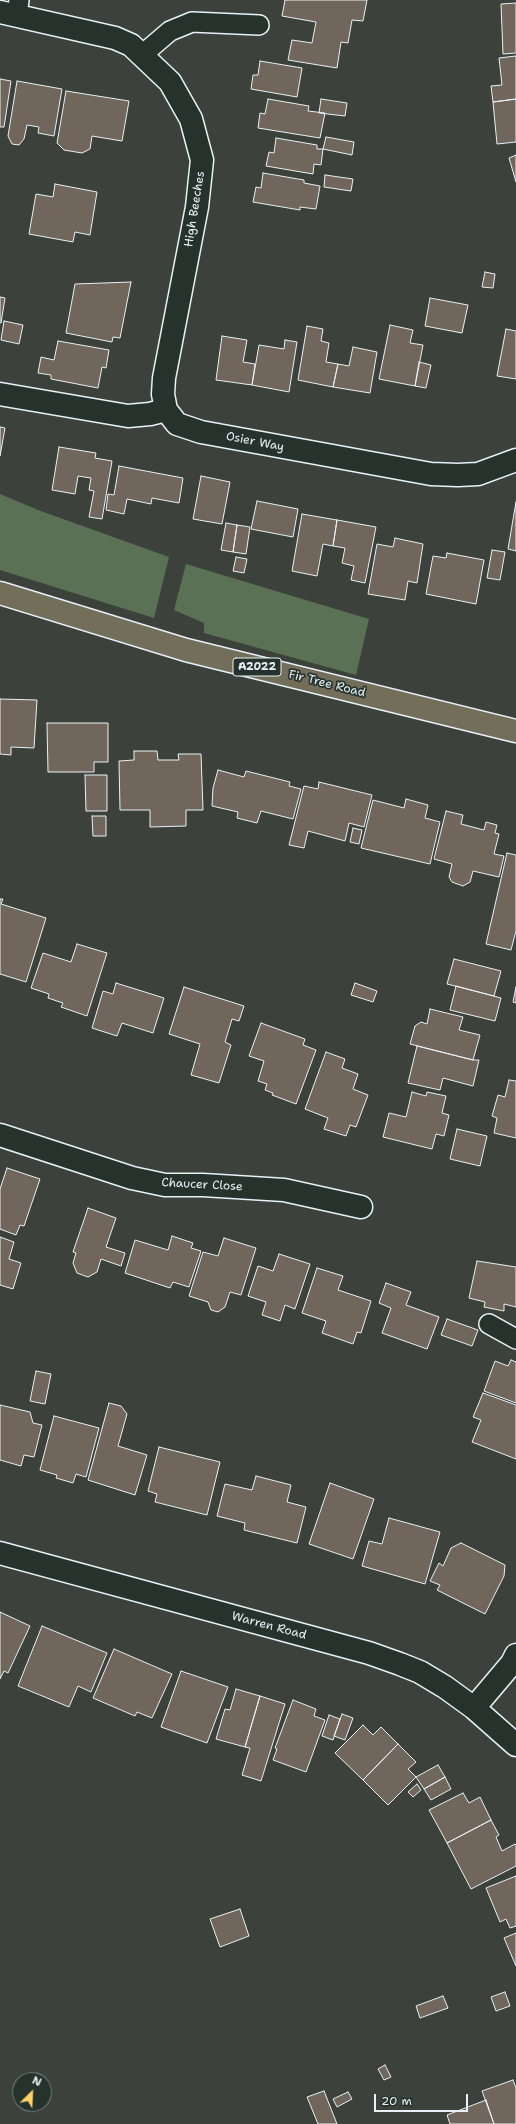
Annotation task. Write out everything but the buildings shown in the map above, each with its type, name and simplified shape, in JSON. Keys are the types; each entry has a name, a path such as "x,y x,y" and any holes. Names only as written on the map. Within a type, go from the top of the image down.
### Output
{"main road":[{"name":"Fir Tree Road","path":"0,593 186,650 516,731"}],"street":[{"name":"High Beeches","path":"12,9 115,38 131,45 170,82 192,119 202,160 197,207 164,378 163,394 166,410"},
{"path":"0,394 128,416 150,414 166,410"},
{"name":"Osier Way","path":"166,410 177,424 201,432 431,474 478,474 516,460"},
{"name":"Chaucer Close","path":"0,1135 132,1178 165,1185 203,1185 284,1190 361,1207"},
{"name":"Warren Road","path":"0,1553 369,1653 420,1672 445,1687 474,1708 516,1745"},
{"path":"474,1708 512,1663 516,1655"}],"lane":[{"path":"142,55 170,31 192,22 259,25"},
{"path":"489,1324 516,1339"}],"green space":[{"path":"0,494 38,510 169,557 154,618 0,570"},
{"path":"186,564 369,619 356,675 204,633 204,623 174,610"}]}
